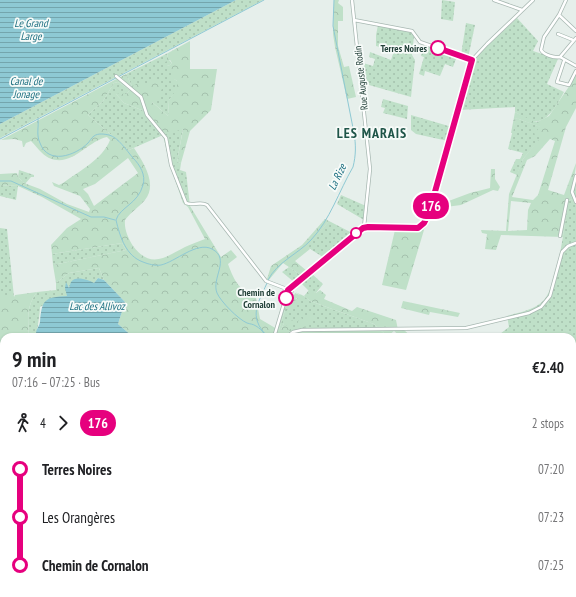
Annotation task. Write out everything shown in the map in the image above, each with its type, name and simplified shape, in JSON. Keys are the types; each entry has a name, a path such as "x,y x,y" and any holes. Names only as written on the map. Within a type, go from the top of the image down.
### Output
{"street":[{"name":"Rue Auguste Rodin","path":"352,0 370,164 364,228"},
{"path":"494,0 522,10"},
{"path":"275,333 288,290 364,228 412,228 422,226 429,213 472,60 533,0"},
{"path":"566,0 559,11 559,15 544,37 541,50 557,58 560,57 564,61 576,66"},
{"path":"559,15 576,31"},
{"path":"354,20 412,31 420,42 472,60"},
{"path":"558,34 573,40"},
{"path":"560,57 576,38"},
{"path":"564,61 557,77 557,82 569,85 576,71"},
{"path":"117,77 141,97 147,115 166,138 171,165 186,203 205,204 267,281 292,291"},
{"path":"576,176 572,192 576,202"},
{"path":"560,236 567,200"},
{"path":"292,333 302,330 466,328 529,313 541,307 550,296 562,252 568,246 576,243"}],"green space":[{"path":"236,0 263,0 0,138 0,124"},
{"path":"334,0 339,0 338,3 343,7 343,21 338,21 338,46 344,67 349,66 356,97 347,99 333,34"},
{"path":"442,0 455,2 453,21 441,19"},
{"path":"517,18 538,41 533,51 558,59 547,84 564,92 559,102 547,116 542,120 537,121 532,121 515,112 515,107 459,110 474,61 483,50"},
{"path":"466,23 475,25 468,58 461,55"},
{"path":"378,25 410,31 414,36 412,55 415,60 411,97 362,83 360,62 373,66 375,59 369,57 370,52 391,60 394,51 376,46"},
{"path":"190,41 190,69 217,69 211,110 190,131 181,163 177,162 183,129 163,135 151,123 144,111 124,103 115,93 126,94 130,90 118,82 114,83 103,101 88,115 129,150 134,148 148,173 150,180 149,194 125,220 126,230 130,240 133,246 140,253 152,259 158,259 164,258 187,246 205,239 188,207 190,206 221,257 231,250 237,257 228,264 238,285 245,292 256,298 260,319 277,329 286,299 292,300 295,293 300,295 301,300 296,298 293,310 285,310 279,330 281,330 284,323 292,320 295,323 286,325 291,327 289,331 297,333 128,333 118,324 125,302 104,280 99,268 69,273 56,283 53,265 126,250 122,243 52,254 51,245 67,228 81,219 42,197 18,186 0,185 0,174 17,173 18,177 24,183 40,189 67,204 89,212 90,209 80,196 54,186 52,182 59,185 90,164 107,147 110,140 107,137 100,139 79,153 65,160 57,160 46,157 31,141 26,143 23,147 22,141 14,139 1,140 126,74 132,86 141,82 147,86 151,80 157,80 162,89 159,93 161,97 152,102 168,116 169,100 177,89 177,81 174,79 174,82 170,81 172,69 167,68 167,66 172,63 170,60 165,62 162,58 167,58 168,53","holes":["128,158 138,173 94,206 88,194 83,189 95,184"]},
{"path":"424,44 457,56 453,67 445,64 440,76 425,71 424,76 419,74 424,57 421,56"},
{"path":"168,53 167,58 162,59 169,60 172,63 167,66 172,69 173,78 177,81 178,89 169,100 168,116 151,101 147,86 132,86 126,74"},
{"path":"576,72 576,108 566,127 548,190 564,195 576,163 572,199 568,201 563,237 501,235 496,250 485,249 487,234 482,233 481,230 506,231 509,194 523,159 540,138 534,134 540,127 516,118 513,133 511,133 515,112 537,122 549,116 570,85","holes":["550,139 555,141 538,195 533,200 512,197 527,160 535,156","511,201 531,203 528,210 527,230 508,231"]},
{"path":"118,82 130,90 126,94 116,94 124,103 144,111 151,123 183,128 177,162 181,163 180,170 186,172 190,206 188,207 183,203 170,165 163,135 129,150 88,115 103,101 114,83"},
{"path":"383,99 408,106 407,119 383,113 385,108 381,107"},
{"path":"411,115 452,127 448,141 416,134 411,130"},
{"path":"516,118 541,127 541,138 523,159 517,175 510,172 516,159 520,159 523,153 508,149"},
{"path":"491,169 495,169 495,179 500,187 498,191 493,190 461,205 438,208 438,205 470,193 490,188"},
{"path":"19,170 34,175 34,177 31,177 25,184 18,177"},
{"path":"576,173 576,333 501,333 509,327 507,316 536,306 544,300 549,292 557,267 568,201 572,199 571,187"},
{"path":"0,185 18,186 16,200 0,196"},
{"path":"341,195 366,206 364,220 337,204"},
{"path":"325,219 329,221 308,247 310,249 295,261 307,271 302,276 283,263 268,281 267,279 271,266 302,245"},
{"path":"329,221 356,235 326,259 307,247"},
{"path":"0,228 7,229 14,297 0,297"},
{"path":"395,230 424,230 406,290 382,285"},
{"path":"122,243 126,250 53,265 52,254"},
{"path":"289,267 302,276 294,282 282,272"},
{"path":"99,268 104,280 98,278 94,283 67,287 67,297 58,297 40,307 37,333 29,333 29,308 33,297 37,292 56,290 56,283 69,273"},
{"path":"310,272 323,284 316,293 310,292 299,281"},
{"path":"309,290 316,293 320,290 326,295 324,299 352,311 357,307 396,320 398,330 404,330 407,333 396,333 394,331 392,333 384,333 374,324 310,301 304,296"},
{"path":"37,292 33,297 29,308 29,333 0,333 0,297 14,297 15,295"},
{"path":"295,292 304,296 310,301 374,324 384,333 297,333 289,331 284,323 281,330 279,330 285,310 300,295"},
{"path":"403,301 460,313 458,317 430,312 429,315 401,308"},
{"path":"304,314 306,316 309,314 312,318 308,323 308,326 305,328 297,327 299,317 302,318 300,321 304,321"}],"water":[{"path":"0,0 236,0 0,124"},
{"name":"Lac des Allivoz","path":"79,278 94,283 98,278 104,280 125,302 118,324 128,333 36,333 40,322 43,304 53,297 67,296 65,288 66,282 69,288 73,280"}],"waterway":[{"path":"0,139 264,0"},
{"name":"La Rize","path":"268,280 282,263 306,245 318,232 324,224 353,167 355,137 333,26 334,0"},
{"path":"38,119 38,134 40,143 44,150 55,156 69,155 76,152 83,148 97,134 109,135 119,141 138,164 142,170 144,178 141,191 137,197 121,212 116,220 122,239 128,251 143,262 152,265 161,265 193,250 206,247 212,249 220,258 216,281 217,293 219,297 239,318 247,323 253,324 265,333"},
{"path":"0,181 11,181 91,217 104,217 115,220"},
{"name":"La Rize","path":"264,333 256,318 256,313 258,303 267,283"}],"bus line":[{"name":"176","path":"286,298 288,290 363,228 418,228 424,223 429,213 472,60 438,48"}],"place":[{"name":"Terres Noires","path":"438,48"},
{"name":"Chemin de Cornalon","path":"286,298"}],"district":[{"name":"LES MARAIS","path":"372,133"}],"water label":[{"name":"Le Grand Large","path":"31,29"},
{"name":"Canal de Jonage","path":"26,87"}]}
